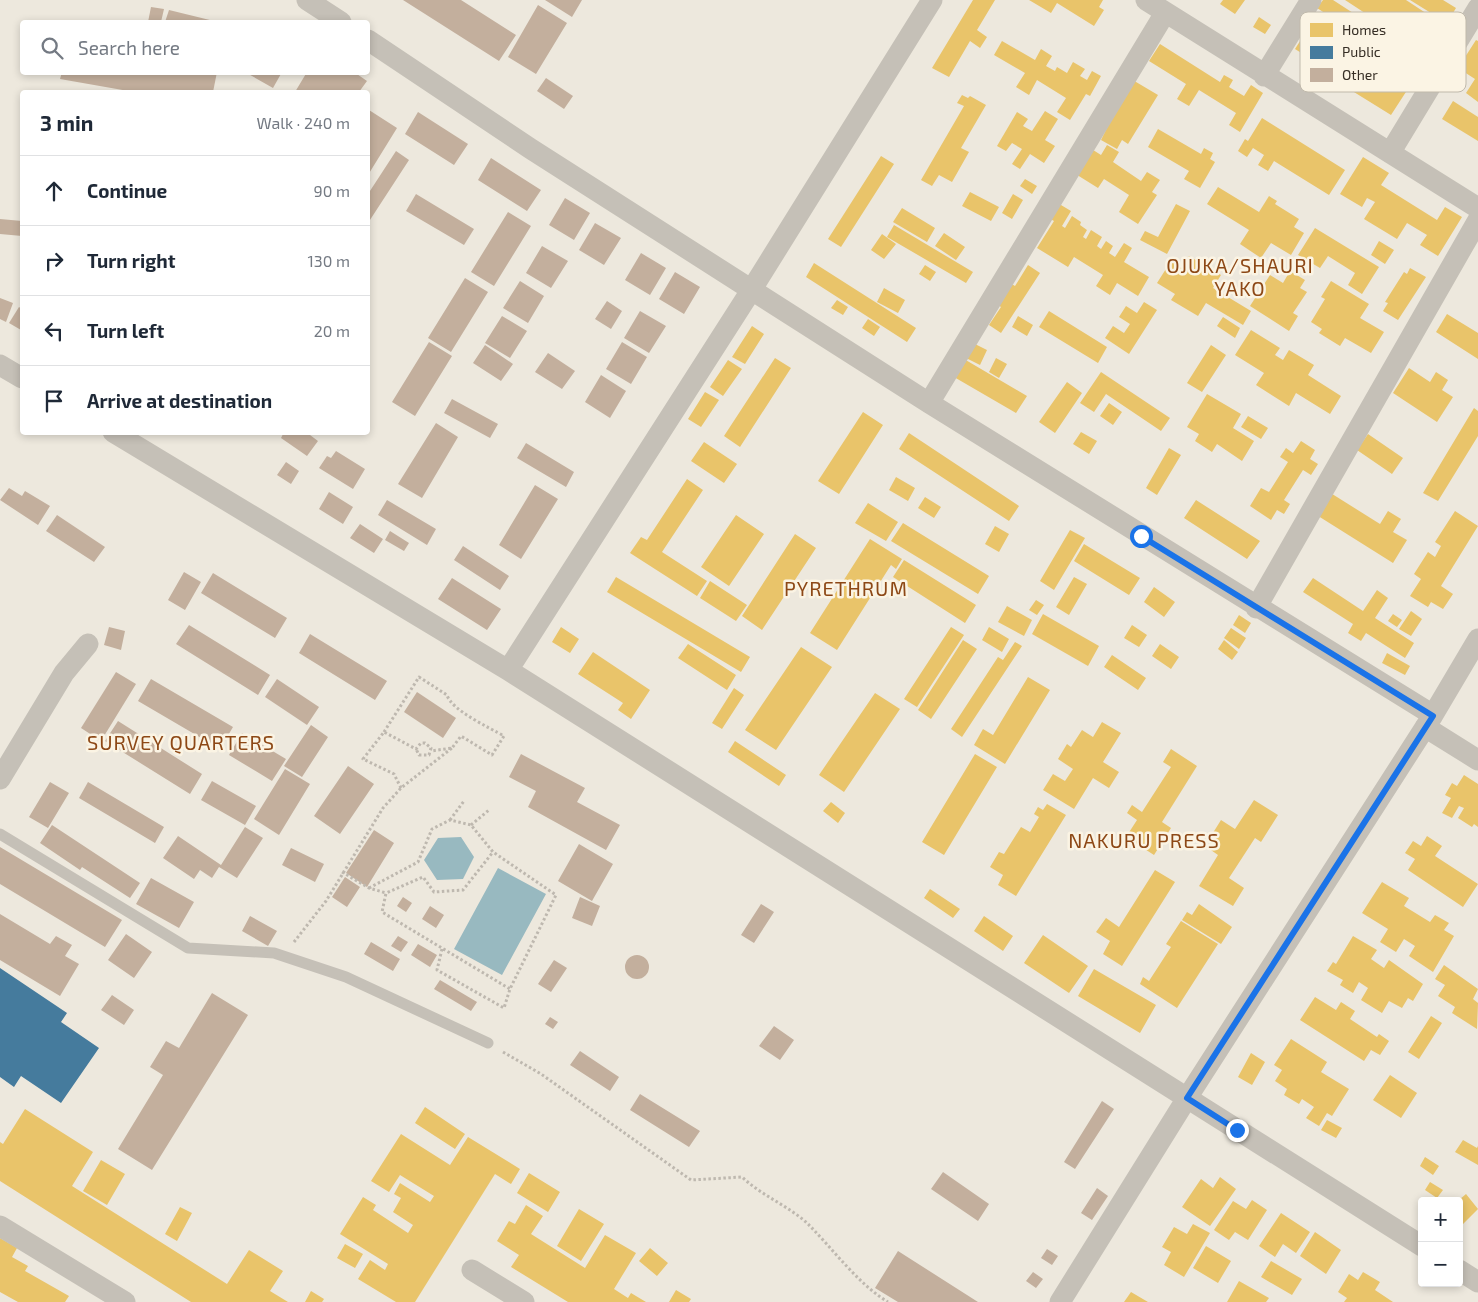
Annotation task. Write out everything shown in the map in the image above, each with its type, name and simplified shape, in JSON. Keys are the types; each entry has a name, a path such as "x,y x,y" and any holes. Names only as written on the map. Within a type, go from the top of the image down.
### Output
{"street":[{"path":"307,0 338,20"},
{"path":"508,670 752,289 932,0"},
{"path":"1146,0 1264,76 1478,208"},
{"path":"1304,12 1311,0"},
{"path":"1466,28 1478,8"},
{"path":"928,403 1165,12"},
{"path":"1264,76 1300,18"},
{"path":"370,41 531,149 928,403 1256,608 1429,721 1478,760"},
{"path":"1390,153 1427,92"},
{"path":"1256,608 1478,220"},
{"path":"0,365 20,377"},
{"path":"118,435 508,670 1418,1243"},
{"path":"1060,1302 1187,1098 1429,721 1478,639"},
{"path":"0,779 64,673 88,644"},
{"path":"0,1226 125,1302"},
{"path":"472,1270 524,1302"},
{"path":"1463,1273 1478,1282"}],"lane":[{"path":"0,834 188,948 274,953 346,976 488,1043"}],"path":[{"path":"274,953 294,942 326,900 383,808 401,788 452,748 461,736 492,755 504,736 449,702 447,695 419,677 384,732 363,759 394,774 401,788"},
{"path":"384,732 416,750 419,756 423,757 429,755 431,751 452,748"},
{"path":"416,750 421,743 425,742 431,748 431,751"},
{"path":"369,888 418,862 432,829 450,820 464,801"},
{"path":"471,825 489,810"},
{"path":"442,949 437,970 504,1008 510,989 556,895 493,852 471,825 450,820"},
{"path":"342,872 369,888 386,893 423,877 434,892 463,890 493,852"},
{"path":"386,893 382,912 510,989"},
{"path":"488,1043 541,1074 691,1180 742,1177 756,1190 807,1224 873,1293 888,1302"}],"water":[{"path":"461,837 474,857 463,879 437,880 424,860 438,838"},
{"path":"498,868 546,894 502,975 454,949"}],"building: Homes":[{"path":"973,0 995,0 977,30 987,37 980,48 970,41 949,77 932,68"},
{"path":"1029,0 1103,0 1099,7 1104,10 1094,26 1057,3 1051,13"},
{"path":"1223,0 1245,0 1235,14 1220,4"},
{"path":"1323,0 1333,0 1352,12 1323,12 1317,8"},
{"path":"1345,0 1406,0 1424,12 1363,12"},
{"path":"1410,0 1443,0 1456,8 1454,12 1429,12"},
{"path":"1259,17 1271,25 1265,34 1253,27"},
{"path":"1476,40 1478,41 1478,102 1466,93 1475,79 1466,73 1466,56"},
{"path":"1002,41 1035,60 1041,49 1052,56 1046,66 1055,71 1057,67 1067,73 1073,62 1085,69 1080,76 1087,80 1092,71 1101,76 1090,96 1086,94 1070,120 1057,112 1066,98 1037,80 1029,95 1016,87 1025,73 994,55"},
{"path":"1300,41 1300,52 1295,49"},
{"path":"1160,44 1220,82 1224,75 1233,80 1229,87 1244,96 1251,85 1263,93 1240,132 1229,125 1236,113 1199,90 1189,106 1177,99 1186,84 1149,61"},
{"path":"1131,79 1158,95 1128,144 1122,140 1117,149 1101,140"},
{"path":"1354,92 1406,92 1391,115"},
{"path":"962,95 968,98 970,96 986,105 961,148 969,152 952,182 939,175 932,186 921,180 964,106 957,103"},
{"path":"1453,101 1478,117 1478,141 1442,119"},
{"path":"1045,111 1058,119 1045,140 1055,146 1044,163 1030,154 1020,169 1012,164 1022,149 1012,143 1006,151 997,146 1017,112 1028,119 1023,126 1032,131"},
{"path":"1262,118 1345,170 1329,195 1274,161 1268,171 1258,165 1264,155 1253,148 1247,157 1238,151 1245,139 1248,141"},
{"path":"1158,129 1201,154 1204,148 1213,153 1210,159 1215,162 1200,188 1184,179 1189,171 1148,147"},
{"path":"1107,145 1119,152 1113,162 1141,181 1147,172 1160,180 1152,192 1157,195 1138,224 1119,212 1129,195 1104,179 1098,188 1074,173 1090,148 1101,155"},
{"path":"881,156 894,164 841,247 828,239"},
{"path":"1363,157 1389,173 1381,185 1437,220 1445,207 1462,217 1438,256 1420,245 1427,235 1407,223 1397,239 1364,219 1375,202 1367,198 1362,207 1340,194"},
{"path":"1025,179 1037,186 1032,194 1020,186"},
{"path":"1218,187 1259,212 1269,196 1277,201 1275,204 1299,219 1294,227 1304,233 1291,255 1271,243 1261,258 1240,244 1249,230 1207,204"},
{"path":"970,192 999,207 991,221 962,206"},
{"path":"1013,194 1023,200 1012,219 1002,213"},
{"path":"1056,202 1071,211 1062,226 1065,228 1072,216 1081,222 1080,225 1087,230 1083,237 1086,239 1091,230 1102,237 1097,246 1101,249 1106,241 1113,246 1109,253 1115,257 1124,243 1132,248 1124,262 1149,277 1138,296 1117,283 1110,295 1096,286 1103,275 1074,257 1068,267 1037,248 1054,221 1047,217"},
{"path":"1176,204 1190,211 1167,254 1140,240 1145,231 1158,237"},
{"path":"902,208 935,228 927,242 893,222"},
{"path":"894,225 973,272 966,283 887,237"},
{"path":"1315,228 1379,267 1362,294 1348,285 1355,273 1328,256 1320,268 1298,255"},
{"path":"944,233 965,247 956,260 935,246"},
{"path":"882,234 896,244 884,259 871,250"},
{"path":"1379,241 1394,250 1385,264 1371,255"},
{"path":"1189,256 1221,275 1213,288 1251,311 1243,325 1206,303 1198,316 1171,300 1175,294 1157,283 1171,261 1182,268"},
{"path":"814,263 916,328 907,342 806,277"},
{"path":"925,265 936,272 930,281 919,274"},
{"path":"1028,265 1040,273 1001,333 989,325 1001,307 993,302 1007,281 1015,286"},
{"path":"1410,268 1426,277 1398,320 1383,311 1388,303 1385,302 1404,272 1407,274"},
{"path":"1290,271 1305,280 1300,288 1307,292 1293,313 1298,316 1289,331 1250,306 1270,275 1283,283"},
{"path":"1331,281 1369,304 1360,318 1384,332 1371,353 1345,338 1340,346 1319,333 1322,329 1311,322 1325,299 1321,297"},
{"path":"884,288 905,300 898,313 877,302"},
{"path":"837,300 848,307 843,315 831,308"},
{"path":"1144,302 1157,310 1129,354 1105,338 1113,326 1124,333 1130,324 1119,317 1126,306 1137,313"},
{"path":"1049,311 1107,347 1098,363 1039,327"},
{"path":"1447,314 1478,333 1478,359 1436,332"},
{"path":"1018,316 1033,325 1027,336 1012,327"},
{"path":"1223,317 1240,328 1235,338 1217,326"},
{"path":"868,319 880,327 874,336 862,328"},
{"path":"752,326 764,334 745,364 732,357"},
{"path":"1251,330 1280,348 1275,355 1283,360 1289,350 1314,365 1308,375 1341,396 1330,414 1296,393 1289,406 1256,385 1264,373 1235,355"},
{"path":"973,343 987,350 980,365 966,358"},
{"path":"1211,345 1226,355 1202,392 1187,383"},
{"path":"775,358 791,368 740,447 724,436"},
{"path":"996,358 1007,364 999,378 989,372"},
{"path":"964,359 1027,396 1016,413 954,377"},
{"path":"728,360 742,369 723,396 710,387"},
{"path":"1409,368 1430,382 1436,372 1448,380 1442,390 1453,397 1437,422 1393,393"},
{"path":"1101,372 1170,418 1161,431 1106,394 1094,412 1080,403"},
{"path":"1067,382 1082,393 1055,433 1039,422"},
{"path":"705,392 719,400 701,427 688,419"},
{"path":"1207,394 1241,414 1233,428 1254,441 1242,461 1217,444 1212,452 1195,441 1199,434 1187,427"},
{"path":"1109,403 1122,412 1113,425 1100,416"},
{"path":"1474,408 1478,411 1478,436 1438,501 1423,493"},
{"path":"863,412 883,425 839,494 818,481"},
{"path":"1248,416 1268,428 1261,439 1241,427"},
{"path":"1081,432 1097,441 1089,454 1073,444"},
{"path":"909,433 1019,506 1009,521 899,449"},
{"path":"1368,434 1403,458 1392,474 1357,450"},
{"path":"1301,441 1315,450 1310,459 1318,464 1311,475 1303,470 1284,500 1290,504 1284,514 1277,510 1271,520 1250,506 1261,488 1269,492 1288,462 1280,457 1286,448 1293,453"},
{"path":"704,442 737,464 724,483 691,461"},
{"path":"1169,448 1181,455 1157,495 1146,488"},
{"path":"896,477 915,488 908,501 889,490"},
{"path":"687,479 703,490 662,552 707,581 697,596 630,553 641,537 647,540"},
{"path":"1329,492 1380,524 1388,511 1401,519 1393,532 1407,540 1393,563 1315,514"},
{"path":"925,497 941,507 934,518 918,508"},
{"path":"1196,500 1260,541 1247,559 1184,518"},
{"path":"868,503 898,522 886,541 855,523"},
{"path":"1455,511 1478,526 1441,586 1453,594 1443,609 1431,602 1428,607 1410,596 1421,579 1414,574 1428,552 1435,557 1441,546 1435,542"},
{"path":"736,515 764,534 729,586 701,567"},
{"path":"903,523 989,576 978,594 891,541"},
{"path":"995,526 1009,534 999,552 985,544"},
{"path":"1070,530 1085,538 1054,590 1040,581"},
{"path":"795,534 816,548 762,630 742,616"},
{"path":"870,539 902,559 896,569 891,565 837,650 810,633"},
{"path":"1084,544 1140,578 1129,595 1074,561"},
{"path":"904,560 976,605 965,623 893,577"},
{"path":"616,577 750,657 741,672 607,592"},
{"path":"1074,577 1087,584 1069,615 1056,607"},
{"path":"1313,578 1363,611 1377,590 1388,598 1375,618 1414,643 1405,658 1366,633 1361,641 1348,633 1353,624 1303,592"},
{"path":"710,581 747,605 736,621 700,598"},
{"path":"1154,587 1175,602 1164,617 1144,602"},
{"path":"1036,600 1044,605 1037,615 1029,610"},
{"path":"1007,606 1032,620 1024,636 998,622"},
{"path":"1411,611 1422,619 1411,636 1399,629"},
{"path":"1043,614 1099,646 1088,666 1032,634"},
{"path":"1393,614 1402,620 1397,627 1388,621"},
{"path":"1239,615 1251,623 1245,633 1233,625"},
{"path":"1132,625 1147,635 1139,647 1124,638"},
{"path":"561,627 579,639 570,653 552,642"},
{"path":"951,627 964,635 917,707 904,699"},
{"path":"989,627 1009,639 1002,652 982,640"},
{"path":"1231,628 1246,638 1239,649 1224,638"},
{"path":"963,640 977,649 931,719 918,710"},
{"path":"1224,640 1238,652 1232,660 1218,649"},
{"path":"1015,642 1022,646 962,737 951,729 998,657 1003,660"},
{"path":"688,644 736,675 727,690 678,658"},
{"path":"1160,644 1179,657 1171,669 1152,656"},
{"path":"801,647 832,667 776,750 745,730"},
{"path":"593,652 650,690 631,719 618,710 623,703 578,674"},
{"path":"1387,653 1410,666 1405,675 1382,663"},
{"path":"1112,655 1146,678 1138,690 1104,667"},
{"path":"1028,677 1050,690 1005,764 974,745 983,729 993,735"},
{"path":"734,688 744,695 722,729 712,723"},
{"path":"875,693 900,709 844,792 819,775"},
{"path":"1102,722 1121,733 1103,762 1119,772 1109,788 1093,778 1074,809 1043,790 1053,774 1065,781 1073,769 1058,759 1067,744 1071,747 1082,730 1093,737"},
{"path":"735,741 786,775 779,786 728,752"},
{"path":"1171,749 1197,766 1162,822 1171,828 1154,855 1126,837 1137,820 1127,813 1132,805 1142,812 1171,767 1163,762"},
{"path":"975,754 997,767 944,855 922,842"},
{"path":"1464,775 1478,784 1478,827 1474,824 1472,827 1458,818 1464,808 1459,806 1452,818 1442,813 1451,798 1445,795 1452,783 1457,786"},
{"path":"1254,800 1278,815 1261,842 1255,838 1229,878 1244,888 1233,906 1199,886 1218,855 1208,848 1214,839 1211,836 1221,820 1235,829"},
{"path":"831,802 845,813 838,823 823,811"},
{"path":"1047,804 1066,815 1016,896 998,885 1003,875 990,867 999,852 1004,854 1021,827 1030,832 1039,817 1034,814 1038,807 1043,810"},
{"path":"1427,836 1442,846 1435,856 1478,884 1463,907 1408,870 1415,859 1405,853 1413,841 1421,846"},
{"path":"1155,870 1175,882 1122,966 1103,954 1110,941 1096,932 1106,918 1119,927"},
{"path":"1382,882 1409,898 1404,906 1430,922 1435,915 1449,923 1444,930 1454,936 1433,972 1409,956 1415,946 1404,939 1396,952 1380,942 1388,929 1362,913"},
{"path":"930,889 960,909 953,918 924,898"},
{"path":"1199,904 1232,927 1221,944 1182,920 1187,912 1192,915"},
{"path":"984,916 1013,936 1003,951 974,931"},
{"path":"1181,921 1218,944 1177,1008 1140,984 1143,977 1149,981 1171,947 1166,944"},
{"path":"1043,935 1088,966 1069,993 1024,963"},
{"path":"1353,936 1377,950 1371,959 1384,968 1389,960 1423,984 1413,1001 1408,998 1402,1008 1389,1001 1382,1013 1361,1000 1368,988 1359,982 1353,993 1340,985 1343,980 1327,971 1333,962 1336,964"},
{"path":"1444,965 1478,989 1473,999 1478,1003 1477,1029 1452,1013 1455,1007 1438,996 1445,985 1435,979"},
{"path":"1094,969 1156,1005 1140,1033 1078,996"},
{"path":"1315,997 1336,1010 1341,1002 1355,1011 1350,1019 1377,1037 1379,1034 1389,1041 1380,1055 1371,1050 1364,1061 1300,1020"},
{"path":"1431,1016 1442,1023 1419,1059 1408,1052"},
{"path":"1291,1039 1327,1062 1321,1072 1349,1089 1332,1116 1327,1113 1319,1126 1306,1118 1314,1107 1302,1099 1299,1104 1284,1095 1287,1089 1275,1081 1282,1070 1274,1065"},
{"path":"1251,1053 1265,1062 1252,1085 1238,1077"},
{"path":"1390,1075 1417,1093 1401,1118 1373,1100"},
{"path":"425,1107 465,1134 455,1149 415,1123"},
{"path":"25,1109 93,1152 72,1186 227,1284 249,1250 283,1271 270,1291 288,1302 191,1302 0,1181 0,1142 3,1144"},
{"path":"1327,1120 1342,1128 1336,1138 1321,1130"},
{"path":"401,1134 450,1165 468,1137 520,1169 511,1184 495,1174 415,1302 396,1302 358,1279 370,1260 385,1270 388,1264 340,1234 363,1197 376,1205 373,1210 408,1233 413,1225 393,1212 401,1198 394,1194 400,1183 430,1202 434,1196 400,1175 389,1192 371,1181"},
{"path":"1463,1140 1477,1148 1478,1146 1478,1165 1455,1152"},
{"path":"1425,1157 1439,1166 1433,1175 1420,1166"},
{"path":"101,1160 125,1174 107,1205 83,1191"},
{"path":"529,1173 560,1192 548,1212 517,1193"},
{"path":"1220,1177 1236,1189 1210,1226 1182,1207 1201,1179 1213,1188"},
{"path":"1430,1182 1443,1190 1438,1197 1436,1197 1425,1190"},
{"path":"1466,1194 1478,1209 1463,1224 1463,1197"},
{"path":"1252,1200 1267,1210 1248,1240 1235,1232 1229,1240 1214,1230 1233,1201 1246,1209"},
{"path":"526,1205 543,1216 531,1234 585,1268 605,1235 636,1253 614,1289 628,1298 631,1293 646,1302 568,1302 511,1267 519,1255 497,1241 509,1221 515,1224"},
{"path":"180,1207 192,1213 177,1241 165,1234"},
{"path":"579,1209 604,1224 581,1261 557,1246"},
{"path":"1281,1213 1310,1232 1296,1253 1283,1244 1275,1257 1259,1246"},
{"path":"1193,1224 1210,1233 1184,1277 1164,1265 1171,1252 1162,1247 1174,1227 1187,1234"},
{"path":"1315,1232 1341,1250 1326,1274 1300,1256"},
{"path":"0,1238 17,1248 12,1257 28,1266 25,1271 69,1296 65,1302 18,1302 0,1292"},
{"path":"345,1244 363,1254 355,1268 337,1258"},
{"path":"1206,1246 1231,1261 1218,1283 1193,1268"},
{"path":"650,1248 668,1263 657,1276 639,1261"},
{"path":"1271,1261 1302,1279 1292,1295 1261,1277"},
{"path":"1363,1272 1380,1282 1375,1290 1393,1302 1344,1302 1347,1298 1338,1292 1349,1274 1358,1280"},
{"path":"1239,1281 1269,1298 1266,1302 1227,1302"},
{"path":"676,1290 691,1299 689,1302 669,1302"},
{"path":"311,1291 324,1299 322,1302 305,1302"},
{"path":"1131,1292 1148,1302 1124,1302"}],"building: Public":[{"path":"0,968 67,1013 61,1022 99,1048 61,1103 21,1076 14,1087 0,1077"}],"building: Other":[{"path":"403,0 461,0 516,35 499,61"},
{"path":"545,0 582,0 572,17"},
{"path":"538,5 567,23 536,74 508,57"},
{"path":"151,7 164,9 161,20 148,20"},
{"path":"169,10 210,20 166,20"},
{"path":"61,75 216,75 213,90 123,90 60,79"},
{"path":"250,75 280,75 273,88"},
{"path":"305,75 358,75 367,81 360,90 296,90"},
{"path":"546,78 573,96 564,109 537,91"},
{"path":"370,111 397,128 370,172"},
{"path":"418,112 468,144 454,165 405,134"},
{"path":"396,151 409,160 370,220 370,191"},
{"path":"491,158 541,190 527,211 478,180"},
{"path":"416,194 474,229 464,245 406,211"},
{"path":"565,198 590,213 574,240 549,225"},
{"path":"508,212 531,226 494,286 471,272"},
{"path":"0,219 20,221 20,236 0,234"},
{"path":"595,223 621,238 604,265 579,250"},
{"path":"542,246 568,261 551,288 526,273"},
{"path":"641,253 666,268 650,295 625,280"},
{"path":"675,272 700,287 684,314 659,299"},
{"path":"465,278 488,292 451,352 428,338"},
{"path":"520,281 544,296 528,323 503,308"},
{"path":"0,298 13,303 6,322 0,319"},
{"path":"607,301 622,311 611,329 595,319"},
{"path":"19,307 20,308 20,329 9,323"},
{"path":"640,311 666,326 649,353 624,338"},
{"path":"502,316 527,331 510,358 485,343"},
{"path":"429,342 452,356 415,416 392,402"},
{"path":"622,342 647,357 631,384 606,369"},
{"path":"485,345 513,364 501,381 473,363"},
{"path":"548,353 575,371 562,389 535,372"},
{"path":"601,375 626,391 610,418 585,402"},
{"path":"452,399 498,424 490,438 444,413"},
{"path":"436,423 458,437 422,498 398,484"},
{"path":"282,435 310,435 318,441 307,456 281,438"},
{"path":"526,443 574,472 566,487 517,458"},
{"path":"336,451 365,469 353,489 319,468 327,456 331,458"},
{"path":"286,462 299,471 291,484 277,475"},
{"path":"535,485 558,499 521,559 499,545"},
{"path":"9,488 22,496 25,491 50,506 38,525 0,500"},
{"path":"329,492 353,507 343,524 319,509"},
{"path":"387,500 436,529 427,545 378,515"},
{"path":"57,515 105,547 94,562 46,531"},
{"path":"360,524 383,539 374,553 350,538"},
{"path":"390,531 409,543 404,551 385,540"},
{"path":"463,546 509,576 500,590 454,560"},
{"path":"184,572 201,582 185,610 168,600"},
{"path":"213,573 287,618 275,638 201,593"},
{"path":"452,578 501,609 487,630 438,599"},
{"path":"189,625 270,675 258,695 176,644"},
{"path":"109,627 125,631 121,650 104,645"},
{"path":"310,634 387,681 375,700 299,653"},
{"path":"116,672 136,684 101,741 81,728"},
{"path":"151,679 233,727 220,749 138,701"},
{"path":"277,679 319,707 307,725 265,697"},
{"path":"417,692 456,718 443,738 404,712"},
{"path":"118,721 202,774 190,794 105,741"},
{"path":"311,725 328,737 302,777 284,766"},
{"path":"242,733 286,759 272,781 229,755"},
{"path":"521,754 585,788 577,802 620,825 606,850 528,807 536,791 509,777"},
{"path":"348,766 374,784 340,834 314,816"},
{"path":"285,769 310,784 279,835 254,819"},
{"path":"212,781 256,806 245,825 201,800"},
{"path":"50,782 69,793 48,828 29,817"},
{"path":"88,782 164,827 155,843 79,798"},
{"path":"52,825 140,883 130,898 82,867 80,870 40,843"},
{"path":"245,827 263,838 237,878 219,867 212,878 200,870 194,879 163,858 178,836 221,865"},
{"path":"374,830 394,843 367,887 346,873"},
{"path":"579,844 613,864 592,901 558,881"},
{"path":"0,847 122,920 105,947 0,884"},
{"path":"291,848 324,864 315,882 282,865"},
{"path":"345,877 360,887 347,907 332,897"},
{"path":"151,878 194,902 179,928 136,904"},
{"path":"403,897 412,903 406,912 397,906"},
{"path":"580,897 600,906 592,926 572,918"},
{"path":"761,904 774,912 754,943 741,935"},
{"path":"430,906 444,915 436,928 422,919"},
{"path":"0,914 50,944 56,936 72,945 65,956 79,964 60,996 0,960"},
{"path":"250,916 277,931 268,946 242,931"},
{"path":"126,934 152,952 134,978 108,960"},
{"path":"398,936 408,942 401,952 391,946"},
{"path":"371,942 400,959 393,971 364,954"},
{"path":"418,944 437,955 430,967 411,955"},
{"path":"637,955 646,958 649,967 646,976 637,979 628,976 625,967 628,958"},
{"path":"554,960 567,968 551,992 538,984"},
{"path":"440,980 477,1002 471,1011 434,989"},
{"path":"212,993 248,1015 152,1170 118,1149 163,1075 150,1067 166,1041 179,1048"},
{"path":"112,995 134,1010 124,1025 101,1010"},
{"path":"550,1017 558,1022 553,1029 545,1024"},
{"path":"774,1026 794,1040 780,1060 759,1046"},
{"path":"580,1051 619,1077 610,1091 570,1065"},
{"path":"640,1094 700,1131 689,1147 630,1110"},
{"path":"1102,1101 1114,1109 1075,1169 1064,1162"},
{"path":"943,1172 989,1204 978,1221 931,1189"},
{"path":"1097,1188 1108,1196 1092,1220 1081,1213"},
{"path":"1047,1249 1058,1256 1052,1265 1041,1258"},
{"path":"898,1251 978,1302 898,1302 875,1288"},
{"path":"1033,1272 1043,1279 1036,1288 1026,1281"}],"district":[{"name":"OJUKA/SHAURI YAKO","path":"1240,276"},
{"name":"PYRETHRUM","path":"846,588"},
{"name":"SURVEY QUARTERS","path":"181,742"},
{"name":"NAKURU PRESS","path":"1144,840"}],"route":[{"path":"1141,536 1433,716 1187,1098 1237,1130"}]}
